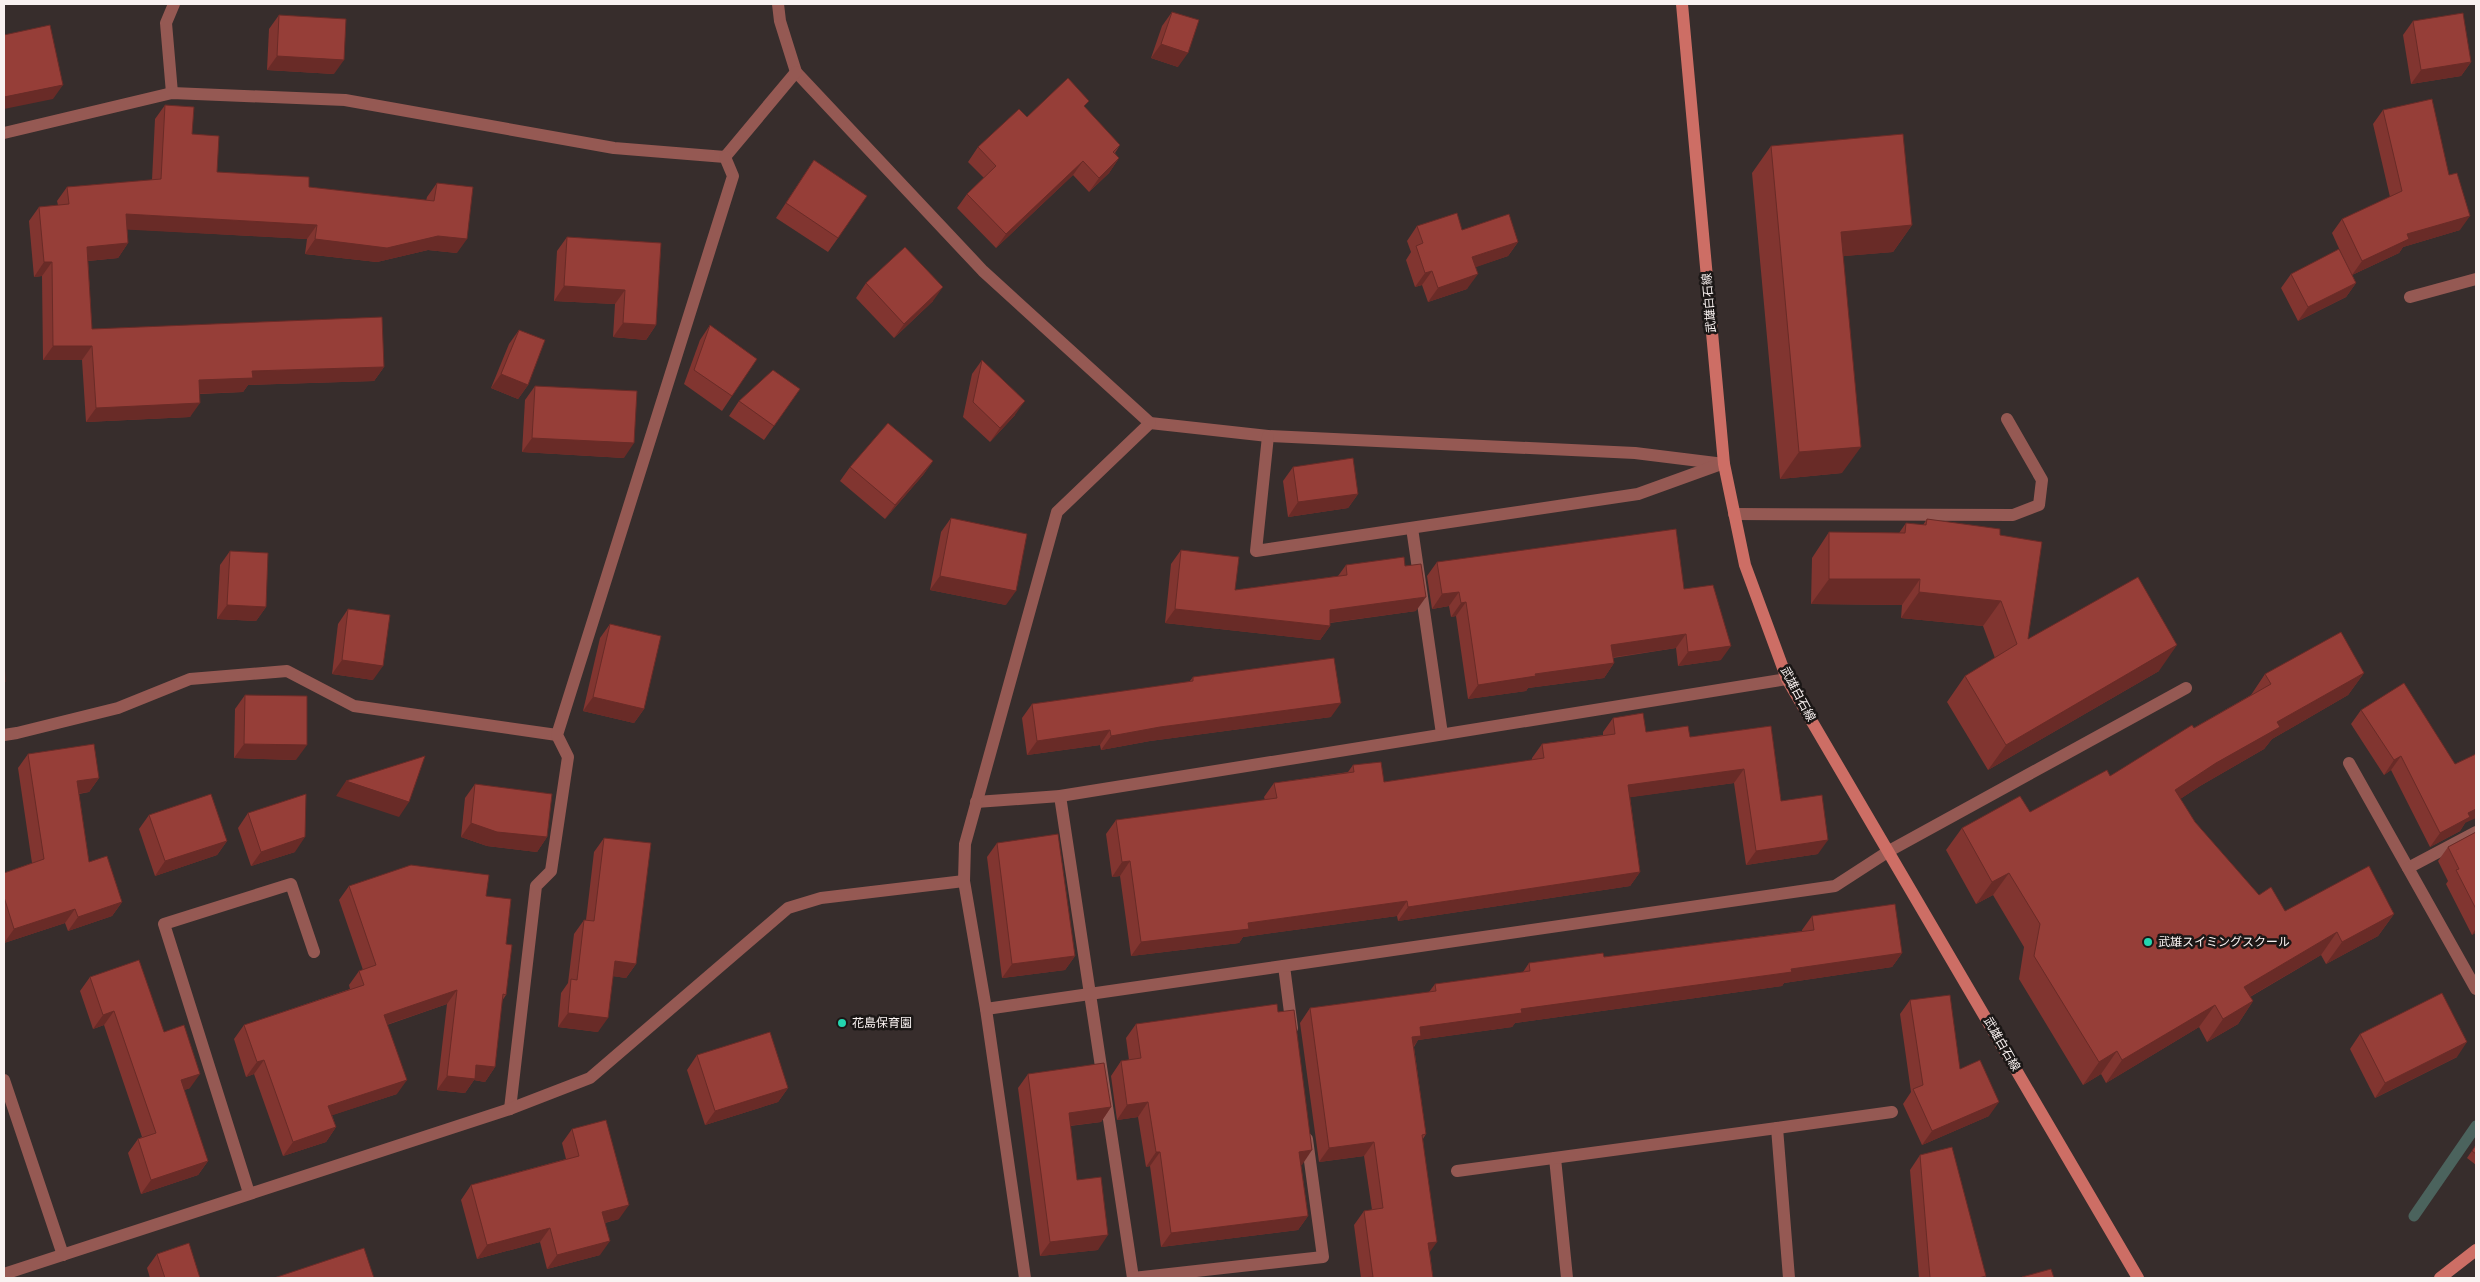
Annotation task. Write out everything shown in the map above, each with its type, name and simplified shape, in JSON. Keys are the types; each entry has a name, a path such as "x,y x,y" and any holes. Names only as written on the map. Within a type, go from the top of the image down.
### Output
{"main road":[{"name":"武雄白石線","path":"1682,4 1724,464 1745,565 1787,679 2138,1278"},
{"path":"2440,1278 2476,1250"}],"street":[{"path":"172,93 166,23 174,4"},
{"path":"778,4 780,21 796,72 984,271 1150,423 1268,436 1635,453 1724,464"},
{"path":"725,157 796,72"},
{"path":"4,134 172,93 345,100 614,148 725,157"},
{"path":"510,1108 536,886 551,871 568,757 557,735 733,176 725,157"},
{"path":"2410,297 2476,278"},
{"path":"1734,514 2013,515 2039,505 2042,480 2007,420"},
{"path":"1025,1278 986,1009 964,881 965,844 1057,512 1150,423"},
{"path":"1268,436 1256,551 1638,494 1724,464"},
{"path":"1412,528 1442,734"},
{"path":"4,734 17,733 118,708 190,679 287,671 354,706 557,735"},
{"path":"976,802 1060,796 1787,679"},
{"path":"986,1009 1835,886 1889,851 2186,688"},
{"path":"2349,763 2476,990"},
{"path":"1060,796 1133,1278 1323,1257 1304,1121"},
{"path":"2408,868 2476,832"},
{"path":"4,1274 510,1108 590,1078 788,908 821,898 964,881"},
{"path":"248,1193 164,924 291,884 314,952"},
{"path":"1284,966 1294,1044"},
{"path":"4,1080 63,1255"},
{"path":"1457,1172 1892,1112"},
{"path":"1778,1128 1789,1278"},
{"path":"1555,1158 1567,1278"}],"building":[{"path":"1172,12 1199,20 1188,53 1161,44"},
{"path":"2463,13 2471,62 2421,70 2413,21"},
{"path":"279,15 346,19 344,60 277,56"},
{"path":"50,25 63,85 4,97 4,35"},
{"path":"1068,78 1089,101 1084,106 1120,145 1113,152 1119,158 1099,178 1083,161 1006,234 967,194 996,166 978,147 1019,109 1027,117"},
{"path":"2432,99 2449,175 2457,173 2470,216 2407,234 2409,239 2362,261 2342,219 2402,191 2383,110"},
{"path":"165,105 194,107 192,134 219,136 217,172 309,177 309,187 434,201 437,183 473,187 467,239 438,236 387,248 315,239 317,225 126,214 128,243 87,247 92,329 382,317 384,367 252,371 253,378 199,380 200,403 96,408 92,346 53,346 52,262 44,262 39,207 69,204 67,187 161,179"},
{"path":"1903,134 1912,225 1841,232 1861,447 1799,452 1771,146"},
{"path":"814,160 867,196 838,238 786,203"},
{"path":"1457,213 1462,230 1509,214 1518,242 1472,257 1478,274 1438,288 1432,271 1425,273 1416,246 1423,243 1417,226"},
{"path":"567,237 661,243 656,325 623,323 625,290 564,286"},
{"path":"905,247 943,287 904,324 866,283"},
{"path":"2339,249 2356,283 2308,307 2291,274"},
{"path":"710,325 757,359 732,396 694,370"},
{"path":"519,330 545,340 528,385 501,374"},
{"path":"982,360 1025,401 1000,428 973,402"},
{"path":"773,370 800,389 774,426 739,401"},
{"path":"535,386 637,391 634,443 532,438"},
{"path":"888,423 933,461 895,505 850,467"},
{"path":"1353,458 1358,494 1298,502 1293,467"},
{"path":"951,518 1027,534 1016,591 940,576"},
{"path":"1927,519 2000,529 2000,535 2042,542 2028,639 2138,577 2177,645 2006,745 1965,676 2017,644 2001,601 1919,592 1920,579 1829,579 1829,532 1905,533 1906,523 1926,525"},
{"path":"1676,529 1684,589 1713,585 1731,646 1688,652 1686,634 1611,645 1614,663 1535,674 1536,676 1478,685 1466,602 1461,603 1459,592 1442,594 1437,562"},
{"path":"1181,550 1239,557 1235,590 1347,575 1346,565 1404,557 1405,566 1421,564 1426,597 1330,610 1330,626 1175,609"},
{"path":"230,551 268,553 266,607 227,605"},
{"path":"348,609 390,615 383,666 342,660"},
{"path":"610,624 661,636 644,709 593,697"},
{"path":"2341,632 2364,673 2277,722 2280,727 2216,763 2175,790 2195,822 2259,895 2271,887 2285,911 2369,866 2394,914 2342,942 2337,932 2244,987 2253,1001 2223,1019 2215,1005 2122,1060 2117,1051 2099,1062 2034,956 2040,924 2009,873 1992,882 1962,828 2020,796 2030,812 2107,770 2110,776 2192,725 2194,728 2271,684 2265,674"},
{"path":"1334,658 1341,703 1160,727 1111,736 1110,730 1037,741 1032,704 1193,681 1193,677"},
{"path":"2404,683 2455,764 2476,754 2476,809 2468,813 2470,817 2440,833 2401,756 2394,760 2361,710"},
{"path":"245,695 307,696 307,745 244,744"},
{"path":"1643,713 1646,732 1688,726 1690,737 1771,726 1781,801 1822,795 1828,840 1756,851 1744,769 1628,785 1640,872 1408,907 1407,901 1248,923 1249,929 1141,942 1130,861 1122,862 1116,820 1277,798 1274,783 1354,772 1353,765 1381,762 1384,782 1544,758 1542,744 1615,734 1613,718"},
{"path":"94,744 99,778 77,781 89,862 107,856 122,902 78,917 75,909 14,929 4,897 4,873 44,859 28,754"},
{"path":"425,756 409,802 346,781"},
{"path":"475,784 552,794 547,837 497,832 471,823"},
{"path":"211,794 227,841 165,861 149,815"},
{"path":"306,794 305,837 261,852 248,813"},
{"path":"2476,832 2476,909 2456,870 2459,869 2448,847"},
{"path":"1058,834 1075,956 1012,964 997,843"},
{"path":"604,838 651,843 636,964 615,961 608,1018 568,1013 571,979 577,980 584,920 594,921"},
{"path":"411,865 489,875 486,896 511,899 506,944 512,945 506,995 503,994 495,1067 476,1065 475,1079 447,1076 457,990 384,1015 407,1080 328,1106 336,1127 293,1142 264,1060 257,1062 244,1025 364,985 359,971 376,965 349,886"},
{"path":"1895,904 1902,953 1791,969 1792,972 1521,1009 1522,1013 1420,1027 1421,1036 1412,1037 1426,1134 1422,1135 1437,1242 1428,1243 1433,1278 1361,1278 1373,1277 1364,1211 1383,1208 1374,1142 1329,1148 1310,1008 1436,991 1435,984 1530,971 1529,963 1603,953 1604,957 1814,930 1812,916"},
{"path":"139,960 164,1032 184,1025 200,1074 181,1080 208,1161 151,1180 138,1139 156,1133 114,1011 103,1015 90,977"},
{"path":"2442,993 2467,1042 2385,1083 2360,1034"},
{"path":"1950,995 1960,1069 1980,1060 1999,1102 1932,1131 1913,1089 1923,1085 1910,1000"},
{"path":"1277,1004 1278,1012 1294,1010 1312,1150 1299,1152 1308,1216 1171,1233 1160,1152 1156,1152 1148,1102 1127,1105 1121,1061 1141,1058 1136,1024"},
{"path":"770,1032 788,1088 715,1111 697,1055"},
{"path":"1104,1063 1111,1107 1069,1113 1077,1180 1101,1177 1108,1235 1050,1242 1028,1074"},
{"path":"606,1120 629,1205 602,1212 610,1241 557,1255 550,1228 487,1245 471,1185 579,1156 572,1129"},
{"path":"2476,1145 2476,1154 2472,1151"},
{"path":"1952,1147 1986,1276 1978,1278 1930,1278 1920,1155"},
{"path":"189,1243 200,1278 165,1278 157,1254"},
{"path":"364,1248 374,1278 274,1278"},
{"path":"2051,1269 2054,1278 2022,1278 2022,1277"}],"waterway":[{"path":"2414,1216 2476,1126"}],"place":[{"name":"武雄スイミングスクール","path":"2148,942"},
{"name":"花島保育園","path":"842,1023"}]}
